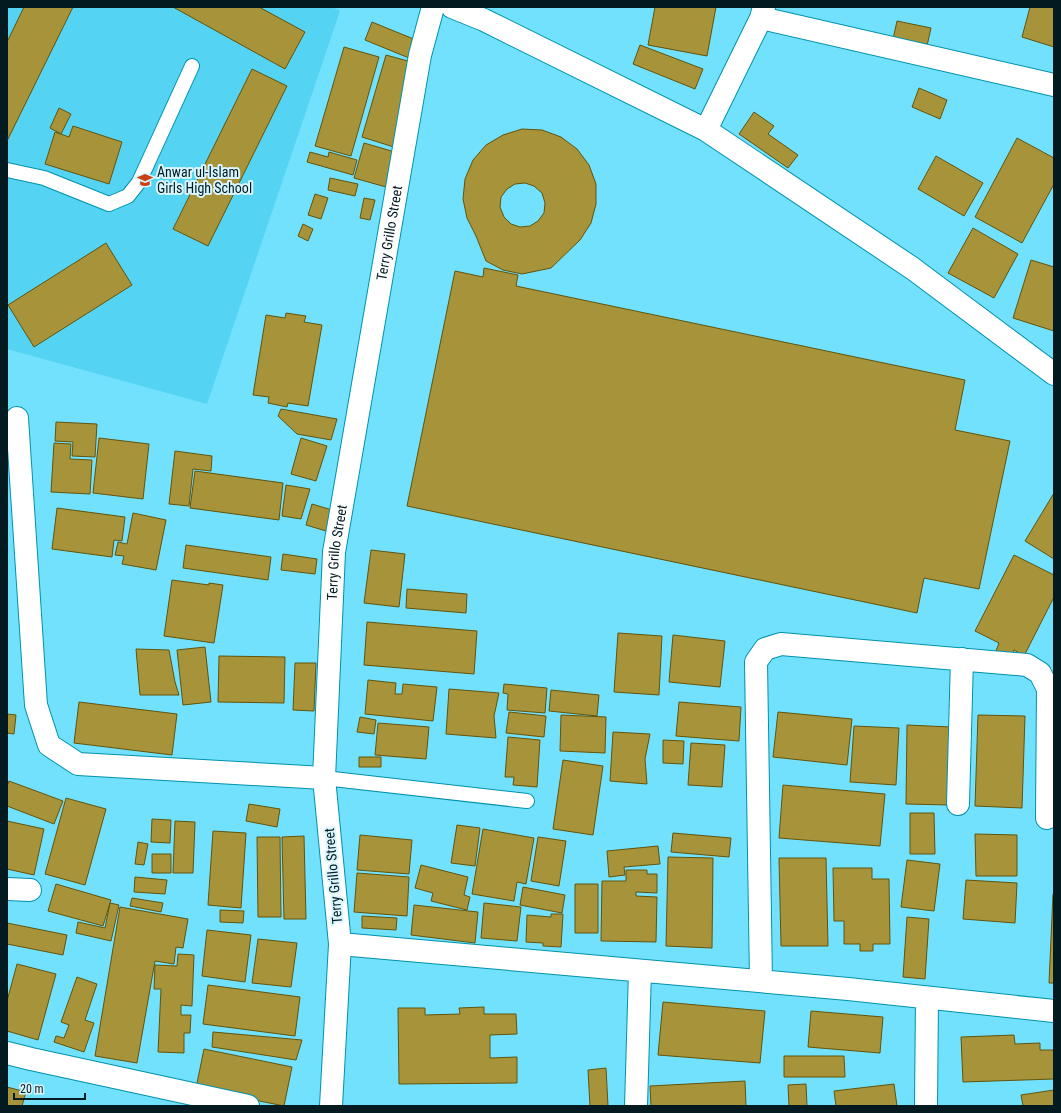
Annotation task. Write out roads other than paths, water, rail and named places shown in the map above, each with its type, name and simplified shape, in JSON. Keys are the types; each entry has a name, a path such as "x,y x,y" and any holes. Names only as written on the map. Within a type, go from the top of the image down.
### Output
{"street":[{"name":"Terry Grillo Street","path":"331,1106 340,944 324,778 334,552 420,56 432,7"},
{"path":"452,7 486,13 706,130 912,268 1054,374"},
{"path":"706,130 763,13 1054,85"},
{"path":"17,418 36,705 49,745 78,764 324,778"},
{"path":"761,981 756,662 765,649 781,644 1027,665 1040,674 1048,689 1047,818"},
{"path":"958,804 962,659"},
{"path":"7,889 30,890"},
{"path":"340,944 761,981 1054,1011"},
{"path":"636,1106 640,971"},
{"path":"926,1106 927,998"},
{"path":"7,1053 30,1060 248,1106"}],"lane":[{"path":"7,170 44,178 109,204 128,196 139,182 192,66"},
{"path":"324,778 527,801"}],"place":[{"name":"Anwar ul-Islam Girls High School","path":"145,180"}]}
